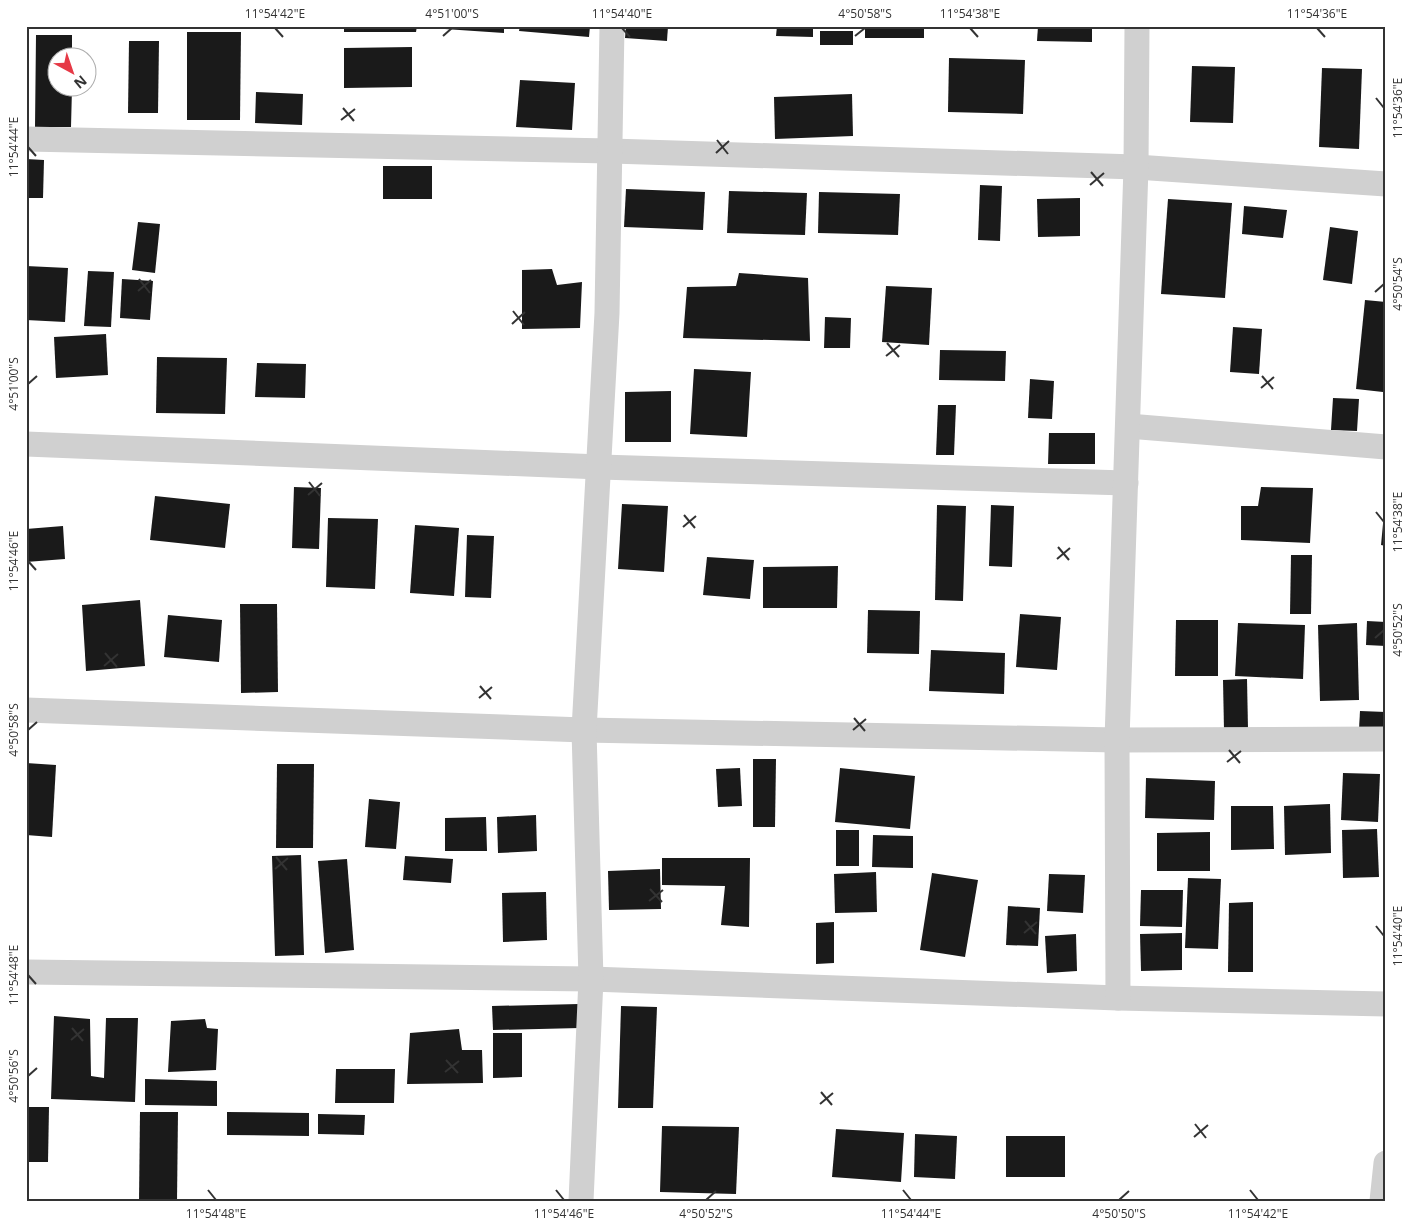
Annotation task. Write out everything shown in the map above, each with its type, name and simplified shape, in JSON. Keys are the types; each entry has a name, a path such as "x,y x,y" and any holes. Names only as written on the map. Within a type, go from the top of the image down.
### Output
{"street":[{"path":"581,1201 591,978 584,730 607,313 612,26"},
{"path":"1118,998 1117,740 1136,167 1137,26"},
{"path":"26,139 611,151 1136,167 1386,184"},
{"path":"1128,426 1386,447"},
{"path":"26,444 600,467 1126,484"},
{"path":"26,710 584,730 1117,740 1386,739"},
{"path":"26,972 591,978 1118,998 1386,1004"},
{"path":"1382,1201 1386,1164"}],"building":[{"path":"344,26 417,26 416,32 344,32"},
{"path":"431,26 504,26 504,33 430,28"},
{"path":"520,26 590,26 589,37 519,31"},
{"path":"626,26 668,26 667,41 625,38"},
{"path":"777,26 813,26 813,37 776,36"},
{"path":"865,26 924,26 924,38 865,38"},
{"path":"1038,26 1092,26 1092,42 1037,41"},
{"path":"820,31 853,31 853,45 820,45"},
{"path":"187,32 241,32 240,120 187,120"},
{"path":"36,35 72,35 72,48 48,48 48,98 72,98 71,127 35,127"},
{"path":"129,41 159,41 158,113 128,113"},
{"path":"412,47 412,87 344,88 344,48"},
{"path":"949,58 1025,60 1023,114 948,112"},
{"path":"1192,66 1235,67 1233,123 1190,122"},
{"path":"1322,68 1362,69 1359,149 1319,147"},
{"path":"520,80 575,83 572,130 516,127"},
{"path":"256,92 303,94 302,125 255,123"},
{"path":"852,94 853,136 775,139 774,97"},
{"path":"26,159 44,160 43,198 26,198"},
{"path":"383,166 432,166 432,199 383,199"},
{"path":"980,185 1002,186 1000,241 978,240"},
{"path":"626,189 705,192 703,230 624,227"},
{"path":"729,191 807,193 805,235 727,233"},
{"path":"819,192 900,194 898,235 818,233"},
{"path":"1080,198 1080,236 1038,237 1037,199"},
{"path":"1168,199 1232,203 1225,298 1161,294"},
{"path":"1244,206 1287,210 1283,238 1242,234"},
{"path":"138,222 160,224 155,273 132,270"},
{"path":"1330,227 1358,231 1352,284 1323,280"},
{"path":"26,266 68,268 65,322 26,320"},
{"path":"552,269 557,285 582,282 580,328 522,329 522,270"},
{"path":"88,271 114,272 111,327 84,326"},
{"path":"739,273 808,278 810,341 683,338 687,287 736,286"},
{"path":"122,279 153,281 150,320 120,318"},
{"path":"886,286 932,288 929,345 882,342"},
{"path":"1365,300 1386,302 1386,362 1383,392 1356,389"},
{"path":"825,317 851,318 850,348 824,348"},
{"path":"1233,327 1262,329 1259,374 1230,372"},
{"path":"106,334 108,375 56,378 54,337"},
{"path":"940,350 1006,351 1005,381 939,380"},
{"path":"157,357 227,358 225,414 156,413"},
{"path":"257,363 306,364 305,398 255,397"},
{"path":"694,369 751,372 747,437 690,434"},
{"path":"1030,379 1054,381 1052,419 1028,418"},
{"path":"671,391 671,442 625,442 625,392"},
{"path":"1333,398 1359,399 1357,431 1331,430"},
{"path":"938,405 956,405 954,455 936,455"},
{"path":"1049,433 1095,433 1095,464 1048,464"},
{"path":"294,487 321,488 319,549 292,548"},
{"path":"1261,487 1313,488 1310,543 1241,540 1241,506 1258,506"},
{"path":"155,496 230,504 225,548 150,540"},
{"path":"622,504 668,506 664,572 618,569"},
{"path":"937,505 966,506 963,601 935,600"},
{"path":"991,505 1014,506 1012,567 989,566"},
{"path":"328,518 378,519 375,589 326,587"},
{"path":"1383,524 1386,525 1386,546 1381,545"},
{"path":"415,525 459,528 454,596 410,593"},
{"path":"63,526 65,559 26,562 26,529"},
{"path":"467,535 494,536 491,598 465,597"},
{"path":"1291,555 1312,555 1311,614 1290,614"},
{"path":"707,557 754,560 750,599 703,595"},
{"path":"838,566 837,608 763,608 763,567"},
{"path":"140,600 145,666 86,671 82,605"},
{"path":"240,604 277,604 278,692 241,693"},
{"path":"868,610 920,611 919,654 867,653"},
{"path":"1020,614 1061,617 1057,670 1016,667"},
{"path":"168,615 222,620 219,662 164,657"},
{"path":"1176,620 1218,620 1218,676 1175,676"},
{"path":"1367,621 1386,622 1386,646 1366,645"},
{"path":"1238,623 1305,625 1303,679 1235,676"},
{"path":"1357,623 1359,700 1320,701 1318,625"},
{"path":"931,650 1005,653 1004,694 929,691"},
{"path":"1247,679 1248,729 1224,730 1223,680"},
{"path":"1360,711 1386,712 1386,731 1359,729"},
{"path":"753,759 776,759 775,827 753,827"},
{"path":"26,763 56,765 52,837 26,835"},
{"path":"277,764 314,764 313,848 276,848"},
{"path":"740,768 742,806 718,807 716,769"},
{"path":"840,768 915,776 910,829 835,822"},
{"path":"1343,773 1380,774 1378,822 1341,820"},
{"path":"1146,778 1215,781 1214,820 1145,818"},
{"path":"369,799 400,802 396,849 365,847"},
{"path":"1330,804 1331,853 1285,855 1284,806"},
{"path":"1231,806 1273,806 1274,849 1231,850"},
{"path":"536,815 537,851 498,853 497,817"},
{"path":"486,817 487,851 445,851 445,818"},
{"path":"1377,829 1379,877 1343,878 1342,830"},
{"path":"836,830 859,830 859,866 836,866"},
{"path":"1210,832 1210,871 1157,871 1157,833"},
{"path":"873,835 913,836 913,868 872,867"},
{"path":"301,855 304,955 275,956 272,856"},
{"path":"405,856 453,859 451,883 403,880"},
{"path":"662,858 750,858 749,927 721,925 725,886 662,885"},
{"path":"347,859 354,950 325,953 318,861"},
{"path":"660,869 661,909 609,910 608,871"},
{"path":"876,872 877,912 835,913 834,874"},
{"path":"932,873 978,880 965,957 920,950"},
{"path":"1049,874 1085,875 1083,913 1047,911"},
{"path":"1188,878 1221,879 1218,949 1185,948"},
{"path":"1141,890 1183,890 1182,927 1140,926"},
{"path":"546,892 547,940 503,942 502,893"},
{"path":"1253,902 1253,972 1228,972 1229,903"},
{"path":"1008,906 1040,908 1038,946 1006,945"},
{"path":"834,922 834,963 816,964 816,923"},
{"path":"1182,933 1182,970 1141,971 1140,934"},
{"path":"1076,934 1077,971 1047,973 1045,936"},
{"path":"579,1004 580,1028 493,1030 492,1006"},
{"path":"621,1006 657,1007 653,1108 618,1108"},
{"path":"54,1016 90,1019 91,1076 104,1078 106,1018 138,1018 135,1102 51,1099"},
{"path":"205,1019 207,1028 218,1029 216,1070 168,1072 171,1021"},
{"path":"459,1029 462,1050 482,1050 483,1083 407,1084 410,1033"},
{"path":"493,1033 522,1033 522,1077 493,1078"},
{"path":"336,1069 395,1069 394,1103 335,1103"},
{"path":"145,1079 217,1081 217,1106 145,1105"},
{"path":"26,1107 49,1107 48,1162 26,1162"},
{"path":"140,1112 178,1112 177,1201 139,1201"},
{"path":"227,1112 309,1113 309,1136 227,1135"},
{"path":"318,1114 365,1115 364,1135 318,1134"},
{"path":"662,1126 739,1127 736,1194 660,1192"},
{"path":"836,1129 904,1133 901,1182 832,1177"},
{"path":"915,1134 957,1136 955,1179 914,1177"},
{"path":"1006,1136 1065,1136 1065,1177 1006,1177"}]}
